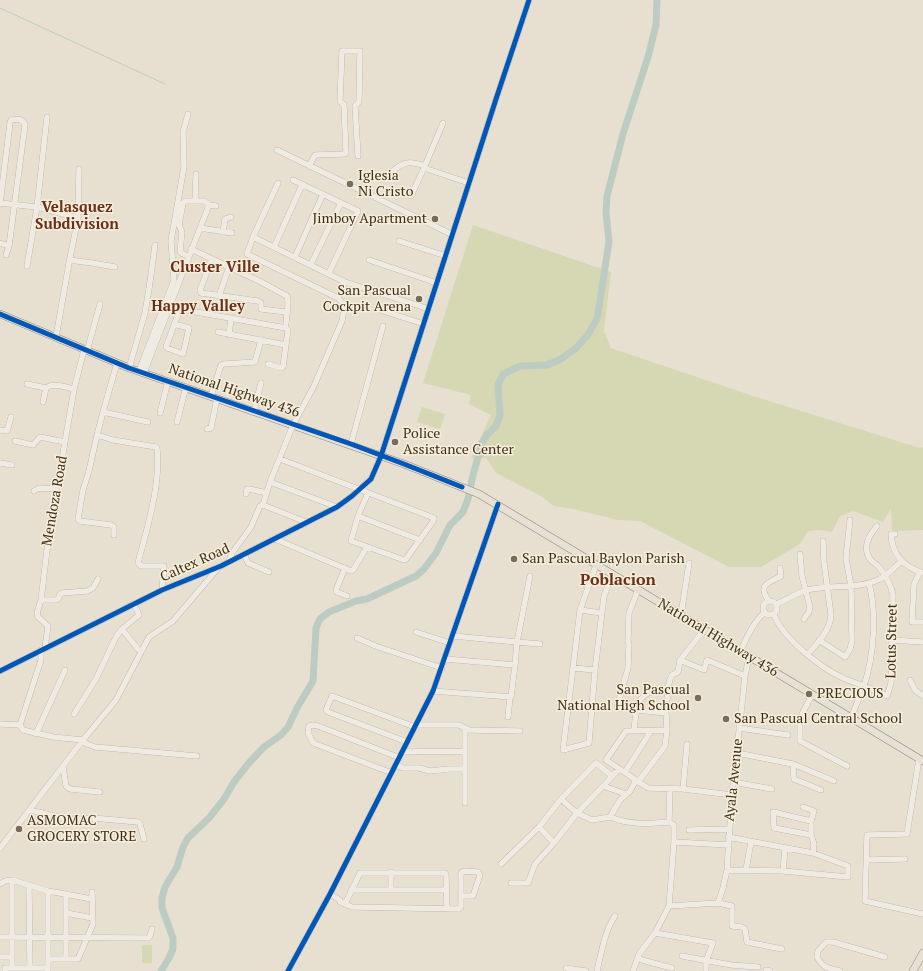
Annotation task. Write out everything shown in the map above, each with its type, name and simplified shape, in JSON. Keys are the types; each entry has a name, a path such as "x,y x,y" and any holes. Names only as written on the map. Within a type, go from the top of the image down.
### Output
{"main road":[{"name":"National Highway 436","path":"0,314 129,368 351,444 479,494 498,504 612,575 921,760"},
{"path":"913,971 923,953"}],"street":[{"name":"Caltex Road","path":"0,671 162,590 221,566 337,507 371,479 381,456 529,0"},
{"path":"309,166 315,155 345,154 344,105 340,101 342,51 360,50 359,102 355,106 358,156"},
{"path":"344,105 355,106"},
{"path":"142,372 174,280 171,241 184,167 183,132 188,114"},
{"path":"27,266 37,207 46,117"},
{"path":"6,256 9,246 15,205 25,124 20,119 13,120 10,122 0,203 15,205 37,207 78,218"},
{"path":"411,196 443,123"},
{"path":"277,150 453,235"},
{"path":"389,174 399,166 408,162 413,162 469,183"},
{"path":"56,337 69,260 78,218 79,169"},
{"path":"195,201 196,174"},
{"path":"293,180 358,210 329,273"},
{"path":"230,561 232,553 251,527 260,506 264,505 270,482 294,425 314,386 342,321 344,309 338,298 248,255 246,252 278,183"},
{"path":"274,247 302,185"},
{"path":"295,257 323,194"},
{"path":"188,256 180,251 182,232 179,225 184,201 204,201 209,205 216,206"},
{"path":"311,264 341,203"},
{"path":"142,372 170,306 188,256 209,205"},
{"path":"223,232 225,219 227,217 231,217"},
{"path":"200,228 232,233"},
{"path":"253,237 311,264 345,282 429,309"},
{"path":"398,241 446,256"},
{"path":"0,243 9,246"},
{"path":"129,368 145,313 155,245"},
{"path":"191,249 287,296 288,302 286,324"},
{"path":"212,259 200,292 258,301 261,303 261,309 286,312"},
{"path":"69,260 92,262 115,267"},
{"path":"369,260 437,283"},
{"path":"219,296 229,267"},
{"path":"338,298 345,282"},
{"name":"Mendoza Road","path":"43,649 48,626 37,615 41,600 48,533 74,389 100,304"},
{"path":"170,306 286,328 288,330 283,368 268,364"},
{"path":"174,324 189,328 183,354 166,348 174,324 180,309"},
{"path":"380,310 424,324"},
{"path":"229,335 231,318"},
{"path":"351,444 383,326"},
{"path":"218,332 286,345"},
{"path":"207,429 211,428 214,397 222,365 255,362 261,340"},
{"path":"114,535 114,527 111,525 80,521 78,519 83,490 90,471 97,435 117,363"},
{"path":"160,413 168,381"},
{"path":"254,411 261,383"},
{"path":"26,384 46,388"},
{"path":"43,402 46,388 50,384 74,389"},
{"path":"177,422 186,387"},
{"path":"103,412 148,422"},
{"path":"0,430 7,431 11,417"},
{"path":"97,435 113,440 157,448 158,467 154,493 138,563 141,566 164,566 162,590"},
{"path":"15,441 33,445 40,437 65,442"},
{"path":"280,459 434,518 408,558 404,560 353,542 351,539 358,516 368,493"},
{"path":"0,463 12,464"},
{"path":"270,482 337,507"},
{"path":"34,492 40,488 57,489"},
{"path":"246,494 247,489 267,493"},
{"path":"288,971 329,896 433,691 498,504"},
{"path":"264,505 306,522"},
{"path":"358,516 420,540"},
{"path":"820,640 845,657 850,649 852,641 851,586 846,558 850,520"},
{"name":"Lotus Street","path":"774,614 776,621 790,640 822,665 842,678 887,696 892,683 891,585 885,575 871,560 866,552 867,541 870,534 877,526"},
{"path":"895,534 891,534 891,544 894,551 902,561 922,572 914,584 912,622 923,622"},
{"path":"275,539 351,571 367,547"},
{"path":"808,654 820,640 831,623 823,541"},
{"path":"244,554 248,563 269,572"},
{"path":"800,554 802,576 810,607 809,612 804,619"},
{"path":"776,604 806,590 851,586 877,580 902,561"},
{"path":"681,615 689,562"},
{"path":"596,565 580,610 563,750 590,743 595,670 604,596 612,575"},
{"path":"0,848 63,768 82,741 116,700 149,637 173,621 221,566"},
{"path":"345,568 336,590 337,592 347,596"},
{"path":"769,601 763,605 765,612 769,615 774,614 777,611 776,604 773,601 769,601 764,594 763,588 766,584 781,576 780,568"},
{"path":"508,717 510,697 512,696 517,642 530,576"},
{"path":"41,600 57,600 62,593 87,591 93,588 98,579"},
{"path":"851,718 864,686 872,643 874,607 868,583"},
{"path":"638,590 629,613 628,668 617,708 666,713"},
{"path":"74,714 96,679 116,636 139,615 134,604"},
{"path":"580,610 602,613"},
{"path":"740,651 755,623 765,612"},
{"path":"122,629 138,649"},
{"path":"610,817 620,800 630,791 664,746 670,679 672,675 678,672 680,660 704,630"},
{"path":"416,632 450,643"},
{"path":"453,636 540,644"},
{"path":"357,638 378,647 442,668"},
{"path":"891,640 923,642"},
{"path":"43,649 41,660 20,725 23,730 36,734 82,741 95,747 196,756"},
{"name":"Ayala Avenue","path":"718,903 727,870 729,845 728,837 733,782 745,676 749,657"},
{"path":"445,659 515,665"},
{"path":"680,660 704,670 707,660 745,676"},
{"path":"573,668 595,670"},
{"path":"36,734 65,670"},
{"path":"910,680 915,690 923,696"},
{"path":"634,730 636,710 639,701 648,692 668,688"},
{"path":"433,691 510,697"},
{"path":"812,695 800,718 800,741 847,766"},
{"path":"407,742 327,711 332,696 416,726 459,725 468,730 520,731"},
{"path":"0,724 20,725"},
{"path":"392,772 313,743 308,733 309,726 318,726 400,758"},
{"path":"465,728 465,803"},
{"path":"740,728 788,735"},
{"path":"666,730 626,731 606,760 648,788 683,789 732,796"},
{"path":"511,883 528,884 535,864 554,843 577,813 612,776 622,770 651,731"},
{"path":"683,789 687,744"},
{"path":"402,752 465,752"},
{"path":"737,753 793,764 834,781"},
{"path":"921,760 907,834 867,835 865,901 923,914"},
{"path":"501,864 539,827 561,799 596,762 612,776"},
{"path":"793,764 794,779 821,790"},
{"path":"396,765 403,768 420,768 430,771 465,769"},
{"path":"63,768 66,786 70,789 100,792"},
{"path":"733,782 772,789"},
{"path":"603,786 626,794"},
{"path":"669,822 670,789"},
{"path":"561,799 577,813 592,820 610,817 622,822 644,824 669,822 674,825 669,906 655,933 639,954 634,971"},
{"path":"804,807 814,810 811,822 811,835 814,844 813,854"},
{"path":"30,810 70,820 92,818 138,822 140,824 144,839"},
{"path":"811,822 773,812 774,828 811,835"},
{"path":"539,827 554,843"},
{"path":"690,830 729,829"},
{"path":"727,870 783,871 848,877 848,866 813,854 728,837"},
{"path":"674,842 729,845"},
{"path":"746,870 751,842"},
{"path":"783,871 785,849"},
{"path":"867,860 905,859"},
{"path":"329,896 352,907 460,908 462,873 464,871 478,872 480,875 473,896 461,896"},
{"path":"391,872 391,890"},
{"path":"343,903 360,873 445,873 447,909"},
{"path":"0,884 5,880 12,880 48,892 92,899"},
{"path":"12,880 12,968"},
{"path":"29,886 30,968"},
{"path":"351,890 447,890"},
{"path":"5,971 5,968 48,970 48,892"},
{"path":"48,959 78,959 93,924 92,892"},
{"path":"66,895 66,959"},
{"path":"669,906 718,903 732,906 732,926 742,927 745,929 747,942 782,949"},
{"path":"66,913 92,918"},
{"path":"597,971 606,933 610,922 615,916"},
{"path":"0,936 148,938 152,929"},
{"path":"655,933 713,944 706,961 706,971"},
{"path":"840,971 826,968 817,957 818,951 826,942 833,942 885,957"},
{"path":"682,956 731,965 758,967"},
{"path":"0,957 12,957"},
{"path":"638,959 672,968"},
{"path":"566,968 586,971"}],"green space":[{"path":"473,225 611,272 604,331 611,348 750,395 920,448 923,447 923,530 892,531 891,509 883,522 853,511 840,516 832,532 819,530 808,531 800,544 761,567 729,567 640,521 618,520 574,509 554,506 541,496 496,473 486,458 471,458 491,415 469,404 471,395 423,383"},
{"path":"422,407 445,414 440,429 417,422"},
{"path":"142,945 152,945 152,963 142,963"}],"waterway":[{"path":"161,971 173,949 173,938 162,908 162,898 165,887 177,867 183,847 188,838 210,817 248,764 264,747 281,735 288,727 313,681 316,628 320,619 329,612 356,601 367,599 416,576 424,569 436,553 450,525 463,512 468,499 482,443 487,435 496,426 500,415 498,385 503,374 520,366 547,365 561,359 575,349 587,336 597,319 609,242 606,212 607,196 623,134 648,57 656,25 657,0"},
{"path":"0,8 165,84"}],"cycle path":[{"path":"0,671 162,590 221,566 337,507 371,479 381,456 529,0"},
{"path":"0,314 129,368 351,444 462,487"},
{"path":"288,971 330,894 433,691 498,504"}],"place":[{"name":"Iglesia Ni Cristo","path":"350,184"},
{"name":"Jimboy Apartment","path":"435,219"},
{"name":"San Pascual Cockpit Arena","path":"419,299"},
{"name":"Police Assistance Center","path":"395,442"},
{"name":"San Pascual Baylon Parish","path":"514,559"},
{"name":"PRECIOUS","path":"809,694"},
{"name":"San Pascual National High School","path":"698,698"},
{"name":"San Pascual Central School","path":"726,719"},
{"name":"ASMOMAC GROCERY STORE","path":"19,829"}],"district":[{"name":"Velasquez Subdivision","path":"77,216"},
{"name":"Cluster Ville","path":"215,268"},
{"name":"Happy Valley","path":"198,307"},
{"name":"Poblacion","path":"618,580"}]}
